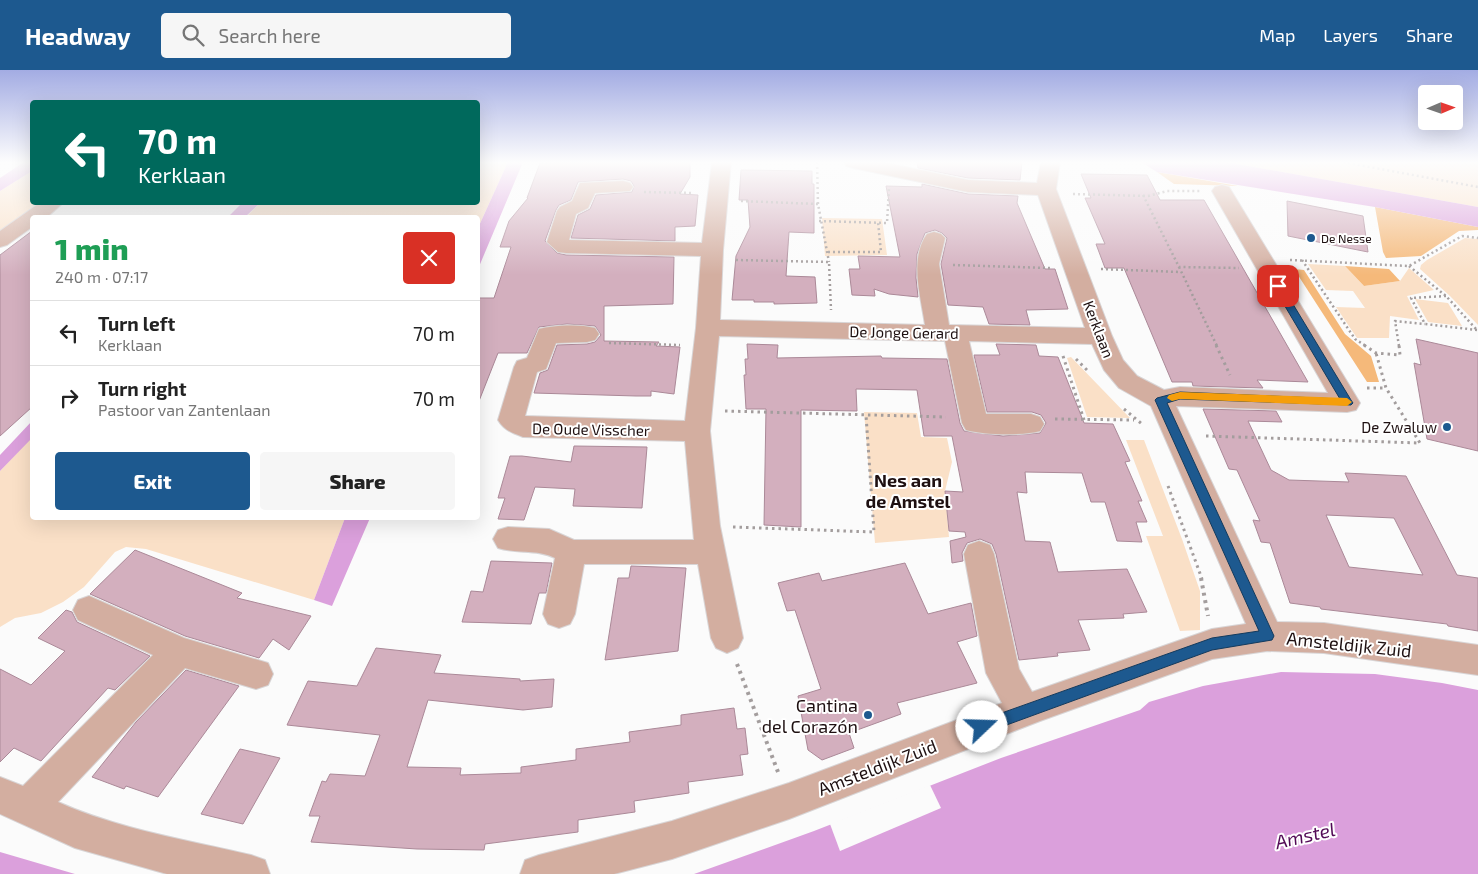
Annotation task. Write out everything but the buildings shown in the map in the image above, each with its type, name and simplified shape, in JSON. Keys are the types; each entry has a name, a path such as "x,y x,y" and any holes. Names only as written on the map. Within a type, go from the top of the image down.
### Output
{"street":[{"path":"583,200 581,204 567,211 558,242 566,247 712,255"},
{"path":"719,200 698,420 708,539 727,638"},
{"name":"Kerklaan","path":"1049,200 1112,364 1128,382 1160,400"},
{"path":"1227,200 1347,403 1180,396 1160,400 1267,636"},
{"path":"37,215 50,205"},
{"path":"0,241 30,220"},
{"path":"934,238 928,264 946,333 975,423 1028,424"},
{"name":"De Jonge Gerard","path":"707,337 832,331 946,333 1064,343 1100,336"},
{"name":"De Oude Visscher","path":"587,334 547,335 537,363 526,367 511,420 523,427 698,420"},
{"path":"508,539 549,541 571,552 708,539"},
{"path":"559,614 571,552"},
{"path":"979,554 1003,674 1024,711"},
{"path":"89,610 179,651 256,674"},
{"name":"Amsteldijk Zuid","path":"539,874 672,840 789,801 1024,711 1212,644 1267,636 1324,638 1478,660"},
{"path":"179,651 14,802 75,829 158,853 250,874"}],"path":[{"path":"755,200 818,204"},
{"path":"818,200 819,221 828,252 832,331"},
{"path":"819,221 887,222 889,200"},
{"path":"1145,200 1242,398"},
{"path":"828,252 881,252 878,222"},
{"path":"1179,267 1265,264 1302,260 1409,266 1462,236 1478,238"},
{"path":"712,255 829,262"},
{"path":"1302,260 1355,339 1376,353 1400,355 1395,321 1477,330"},
{"path":"1409,266 1446,296 1477,330"},
{"path":"1425,324 1411,298 1446,296"},
{"path":"587,334 592,343 707,337"},
{"path":"1064,343 1088,372"},
{"path":"1064,343 1062,353 1084,420"},
{"path":"1121,406 1135,420 1146,426 1206,436 1420,442 1386,388 1376,353"},
{"path":"1339,388 1386,388"},
{"path":"698,420 866,414 974,417"},
{"path":"708,539 874,532 866,414"},
{"path":"1028,424 1032,419 1135,420"},
{"path":"1167,482 1204,586 1212,644"},
{"path":"727,638 789,801"}],"shaded area":[{"path":"0,200 30,200 30,205 51,205 37,215 30,215 30,220 0,241"},
{"path":"480,200 491,200 480,224 480,215 248,215 258,205 480,205"},
{"path":"1436,200 1478,200 1478,207"},
{"path":"1375,207 1478,227 1478,230 1459,231 1421,256 1386,258 1383,252"},
{"path":"822,218 882,219 887,255 825,256"},
{"path":"1465,238 1478,239 1478,325 1420,269 1421,265 1427,260"},
{"path":"1308,264 1345,266 1364,286 1400,281 1409,268 1434,290 1407,296 1419,320 1390,316 1389,338 1357,338 1336,307 1365,308 1353,291 1326,290"},
{"path":"1345,266 1389,269 1400,281 1364,286"},
{"path":"1294,269 1304,270 1345,334 1371,356 1379,382 1367,382"},
{"path":"1415,299 1448,303 1462,326 1428,322"},
{"path":"1071,357 1130,418 1087,417 1067,358"},
{"path":"864,412 917,413 921,437 947,438 952,462 945,491 949,537 875,543"},
{"path":"30,439 30,520 344,520 314,600 146,549 126,547 115,552 84,587 63,602 41,613 15,618 0,627 0,471"},
{"path":"1126,440 1144,440 1200,591 1200,630 1180,631 1146,536 1163,536"}],"water":[{"path":"491,200 507,200 480,264 480,224"},
{"path":"1328,200 1436,200 1478,207 1478,227"},
{"path":"240,205 258,205 247,215 230,215"},
{"path":"30,423 30,440 0,471 0,455"},
{"path":"344,520 369,520 332,606 314,600"},
{"name":"Amstel","path":"1281,672 1375,674 1478,690 1478,874 694,874 814,831 1001,758 1140,710 1149,702 1203,686"},
{"path":"0,852 75,874 0,874"}],"pier":[{"path":"930,785 941,808 840,851 830,824"}],"slow traffic":[{"path":"1172,398 1180,396 1347,402"}],"place":[{"name":"De Nesse","path":"1311,238"},
{"name":"De Zwaluw","path":"1447,427"},
{"name":"Cantina del Corazón","path":"868,715"}],"district":[{"name":"Nes aan de Amstel","path":"908,490"}],"route":[{"path":"982,727 1040,704 1212,644 1267,636 1160,400 1180,396 1347,403 1278,286"}]}
